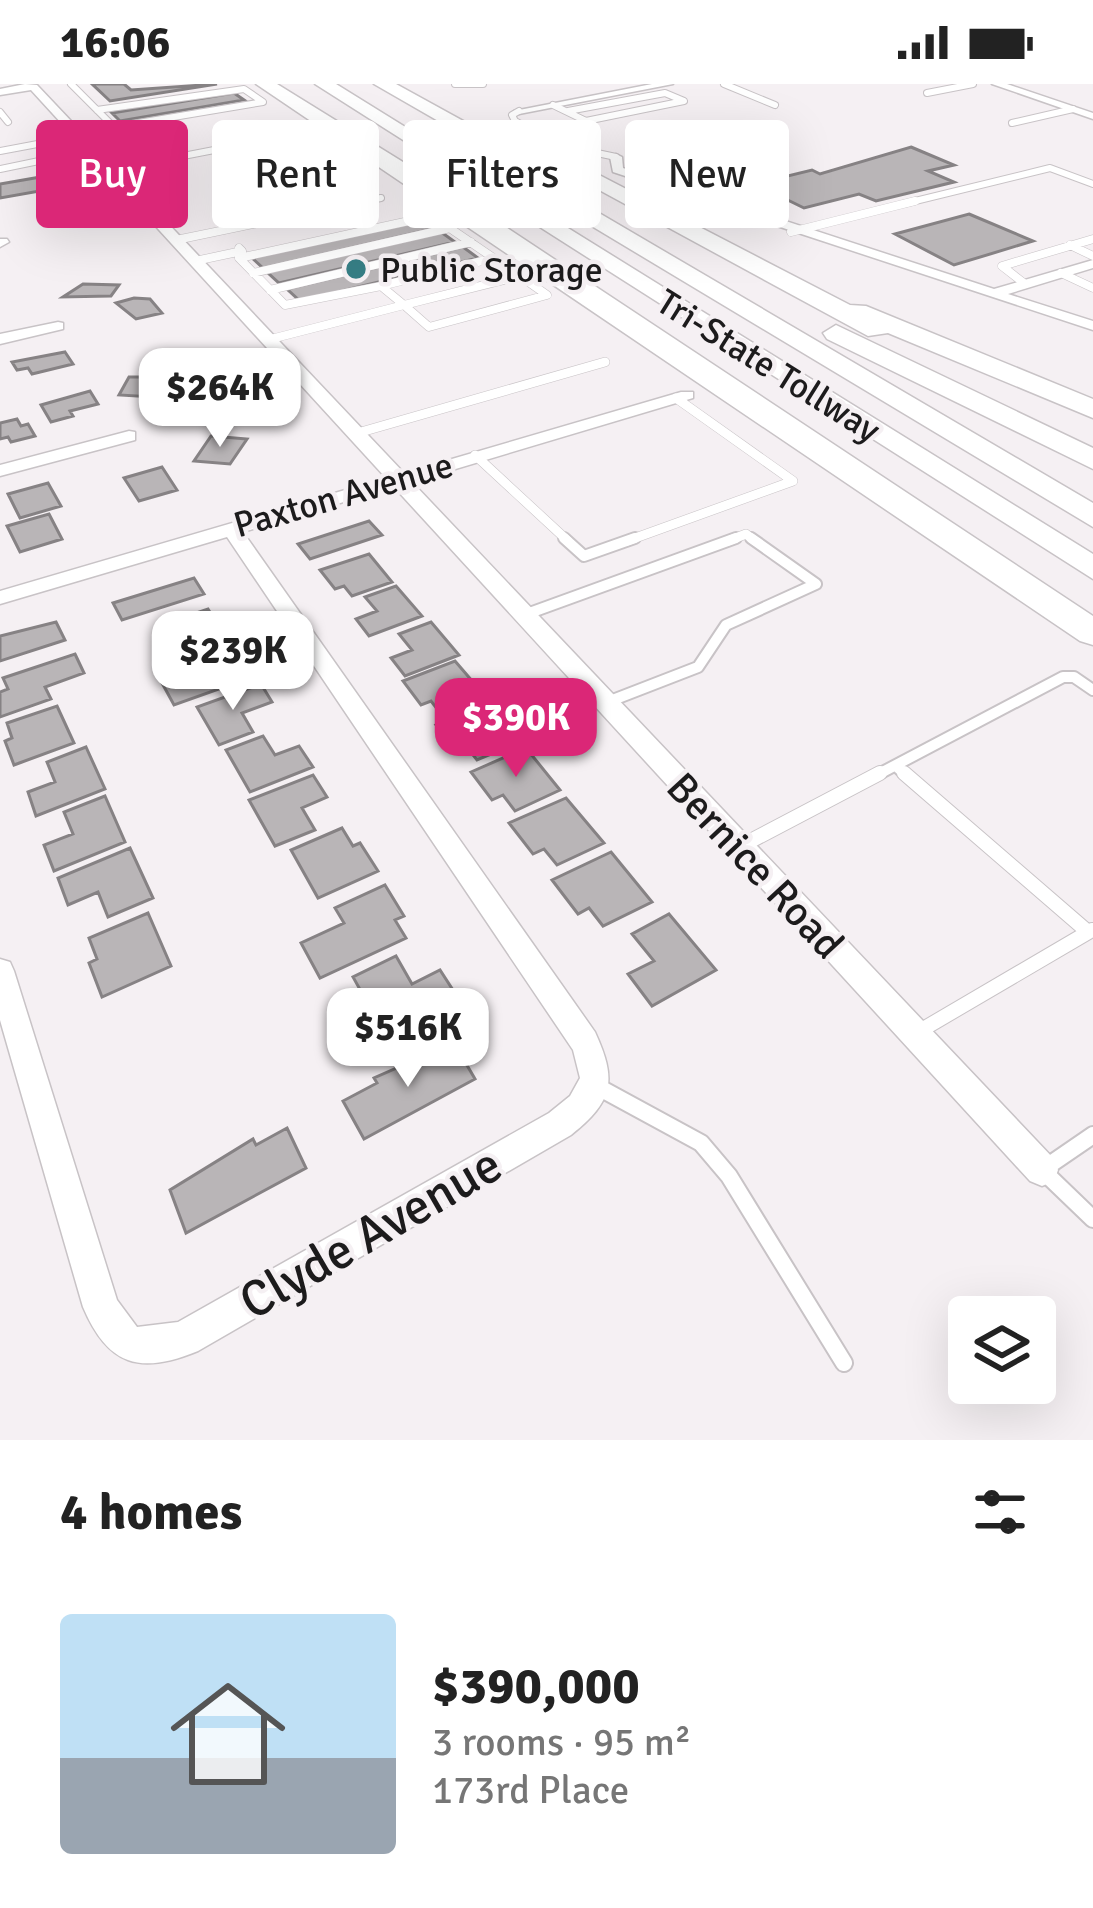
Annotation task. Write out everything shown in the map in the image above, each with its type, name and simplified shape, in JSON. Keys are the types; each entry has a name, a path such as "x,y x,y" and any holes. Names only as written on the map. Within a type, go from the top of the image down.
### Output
{"highway":[{"path":"265,84 403,181"},
{"path":"289,84 403,175"},
{"name":"Tri-State Tollway","path":"324,84 1093,569"},
{"name":"Tri-State Tollway","path":"366,84 1093,517"},
{"path":"382,84 775,302 1093,460"},
{"path":"436,87 848,317 1093,428"},
{"path":"472,228 1093,629"},
{"path":"719,248 1093,409"}],"street":[{"path":"519,111 668,84"},
{"path":"997,84 1093,116"},
{"path":"0,92 32,86"},
{"name":"Bernice Road","path":"32,86 64,120"},
{"path":"616,157 617,170 791,232 1093,326"},
{"name":"Bernice Road","path":"165,228 1042,1170"},
{"path":"990,294 1093,260"},
{"path":"0,339 58,326"},
{"name":"Paxton Avenue","path":"0,598 394,477 682,396"},
{"path":"0,471 130,436"},
{"path":"230,527 584,1041 596,1066 598,1087"},
{"name":"Clyde Avenue","path":"0,971 100,1307 112,1332 129,1347 150,1350 185,1338 560,1124 585,1106 598,1087"}],"lane":[{"path":"71,84 97,110 114,127 263,102 244,89 97,110"},
{"path":"436,87 483,84"},
{"path":"724,84 775,105"},
{"path":"928,93 973,84"},
{"path":"553,105 586,121 684,101 664,93 568,111"},
{"path":"1012,123 1073,109"},
{"path":"519,111 512,115 515,121 559,145 616,157"},
{"path":"0,112 8,122"},
{"path":"0,151 36,148"},
{"path":"0,169 36,160"},
{"path":"791,232 1050,168 1093,184"},
{"path":"176,240 381,198"},
{"path":"403,222 238,258 291,307 494,259"},
{"path":"254,273 424,228"},
{"path":"381,286 429,327 547,295 471,242 463,228"},
{"path":"195,261 242,251 223,231"},
{"path":"1025,284 1002,266 1093,238"},
{"path":"270,290 471,242"},
{"path":"1070,245 1093,260"},
{"path":"1061,273 1093,288"},
{"path":"267,340 520,276"},
{"path":"354,434 605,362"},
{"path":"475,455 584,556 793,481 682,396"},
{"path":"523,616 746,534 816,584 726,625 698,667 605,703"},
{"path":"740,847 1063,677 1074,677 1093,691"},
{"path":"898,766 1090,931 915,1034"},
{"path":"598,1087 701,1144 730,1176 844,1363"},
{"path":"1093,1135 1042,1170 1093,1219"}],"building":[{"path":"92,84 124,84 131,90 217,84 110,101"},
{"path":"234,93 244,100 126,120 112,113"},
{"path":"911,147 954,165 928,171 954,182 876,201 859,194 804,208 789,201 789,176 812,170 820,174"},
{"path":"36,178 36,192 0,198 0,184"},
{"path":"969,214 1033,241 954,265 895,234"},
{"path":"403,223 403,228 436,228 263,268 251,257"},
{"path":"441,232 455,242 279,283 267,272"},
{"path":"463,247 478,258 300,301 287,289"},
{"path":"83,284 119,285 111,296 63,297"},
{"path":"150,299 162,313 136,319 116,303"},
{"path":"65,352 73,364 32,374 28,368 17,370 12,362"},
{"path":"129,377 171,377 165,389 174,389 170,398 119,395"},
{"path":"224,390 238,407 223,411 230,419 208,425 195,398"},
{"path":"90,391 98,404 70,411 73,416 51,422 41,405"},
{"path":"17,419 21,426 28,424 35,436 11,442 8,437 0,439 0,423"},
{"path":"211,436 247,439 230,464 194,461"},
{"path":"162,467 177,490 139,501 124,478"},
{"path":"48,483 61,506 20,518 8,494"},
{"path":"49,514 62,539 20,552 7,526"},
{"path":"369,521 382,535 310,559 298,544"},
{"path":"369,554 392,582 352,596 344,586 335,589 320,570"},
{"path":"194,578 204,594 122,620 113,603"},
{"path":"396,586 422,616 369,636 356,619 377,611 365,597"},
{"path":"208,609 227,639 182,655 163,624"},
{"path":"56,622 65,640 0,661 0,636"},
{"path":"431,622 459,655 405,676 391,658 412,650 399,634"},
{"path":"235,645 247,665 240,668 247,679 174,705 162,683 198,670 192,660"},
{"path":"75,654 84,673 45,687 51,699 0,717 0,692 8,689 3,678"},
{"path":"455,661 485,696 441,714 431,701 421,705 403,681"},
{"path":"261,684 272,702 242,713 253,732 219,745 197,707"},
{"path":"490,703 522,741 477,760 466,746 456,751 436,725"},
{"path":"57,706 74,743 14,765 5,741 12,738 7,723"},
{"path":"263,736 275,755 299,746 313,767 250,792 226,750"},
{"path":"86,747 105,789 36,816 28,792 55,782 47,762"},
{"path":"526,748 560,790 515,811 503,795 492,800 471,772"},
{"path":"313,775 327,797 302,808 315,830 275,846 249,800"},
{"path":"105,796 125,842 54,871 44,845 73,834 64,812"},
{"path":"566,798 604,843 557,865 544,849 533,854 509,823"},
{"path":"342,828 353,846 360,843 378,871 318,898 291,850"},
{"path":"130,848 153,898 108,917 98,892 68,905 58,878"},
{"path":"611,852 652,902 603,926 589,908 578,914 552,880"},
{"path":"385,885 404,916 395,920 406,938 320,978 301,943 344,923 335,908"},
{"path":"148,913 171,966 102,997 89,963 97,959 89,938"},
{"path":"669,914 716,970 652,1006 628,974 654,961 632,934"},
{"path":"396,956 412,984 440,970 460,1001 387,1038 353,977"},
{"path":"454,1043 475,1079 364,1139 343,1101 377,1083 374,1078"},
{"path":"287,1128 306,1168 186,1233 170,1190 253,1139 256,1145"}],"place":[{"name":"Public Storage","path":"356,269"}]}
